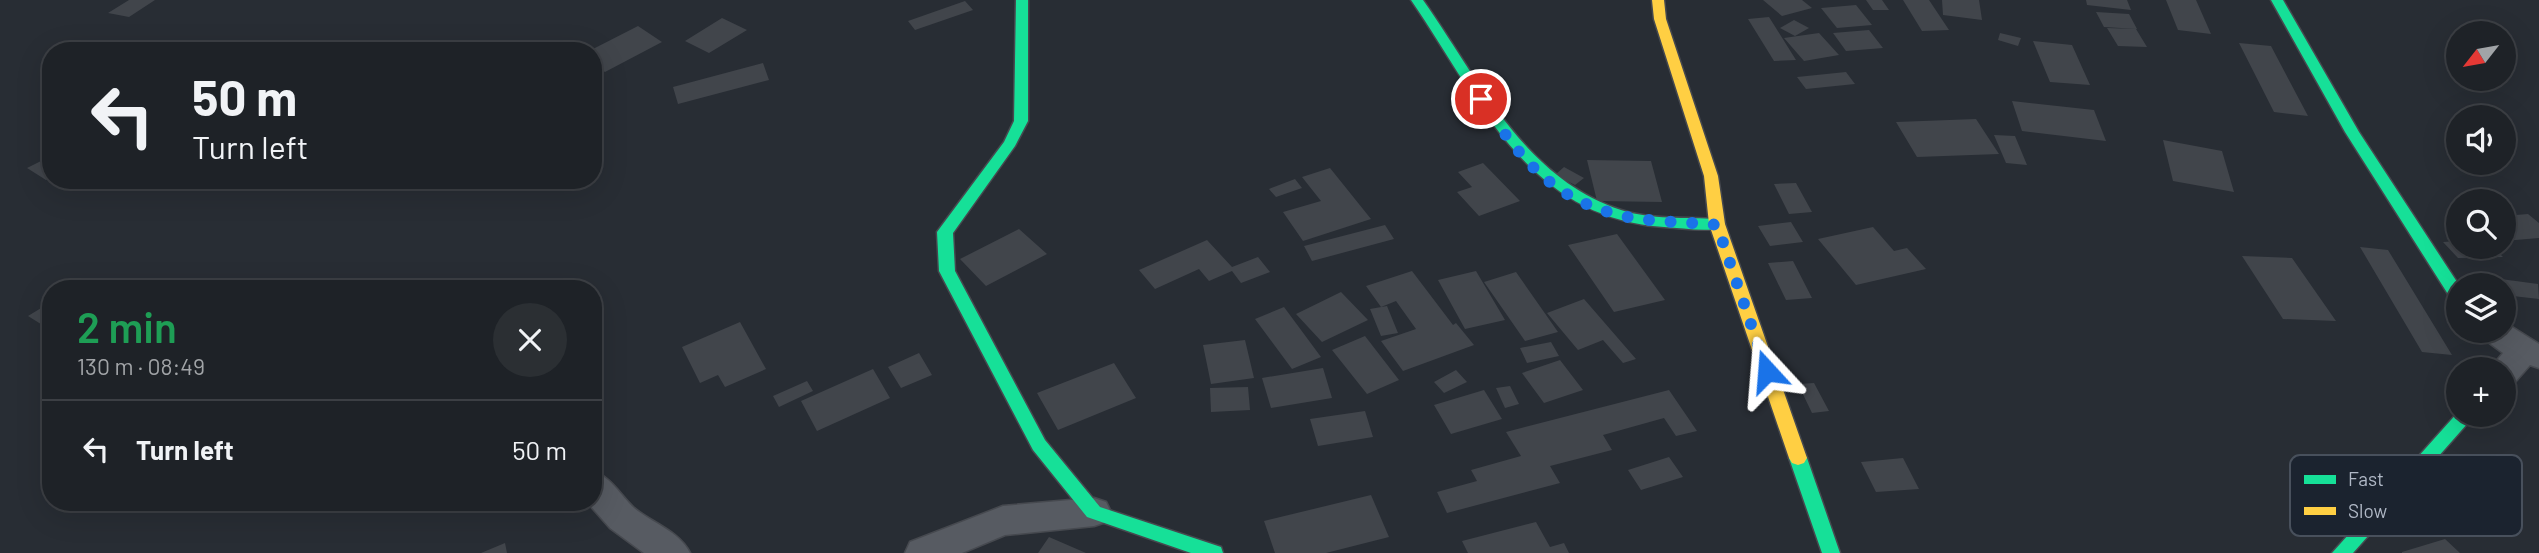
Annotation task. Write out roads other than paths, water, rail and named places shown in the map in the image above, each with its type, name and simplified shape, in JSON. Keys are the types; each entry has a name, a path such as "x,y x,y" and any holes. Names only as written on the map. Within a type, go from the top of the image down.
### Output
{"street":[{"path":"1022,0 1021,121 1010,143 945,232 943,250 947,271 1039,445 1094,512"},
{"path":"1417,0 1510,142 1538,175 1572,199 1617,215 1717,225"},
{"path":"1658,0 1660,19 1711,176 1717,225 1831,553"},
{"path":"2277,0 2353,132 2446,278"},
{"path":"2506,343 2522,360"},
{"path":"2430,455 2455,427"},
{"path":"602,495 622,518 672,553"},
{"path":"923,553 1003,521 1094,512 1214,553"},
{"path":"2341,553 2356,536"}]}
